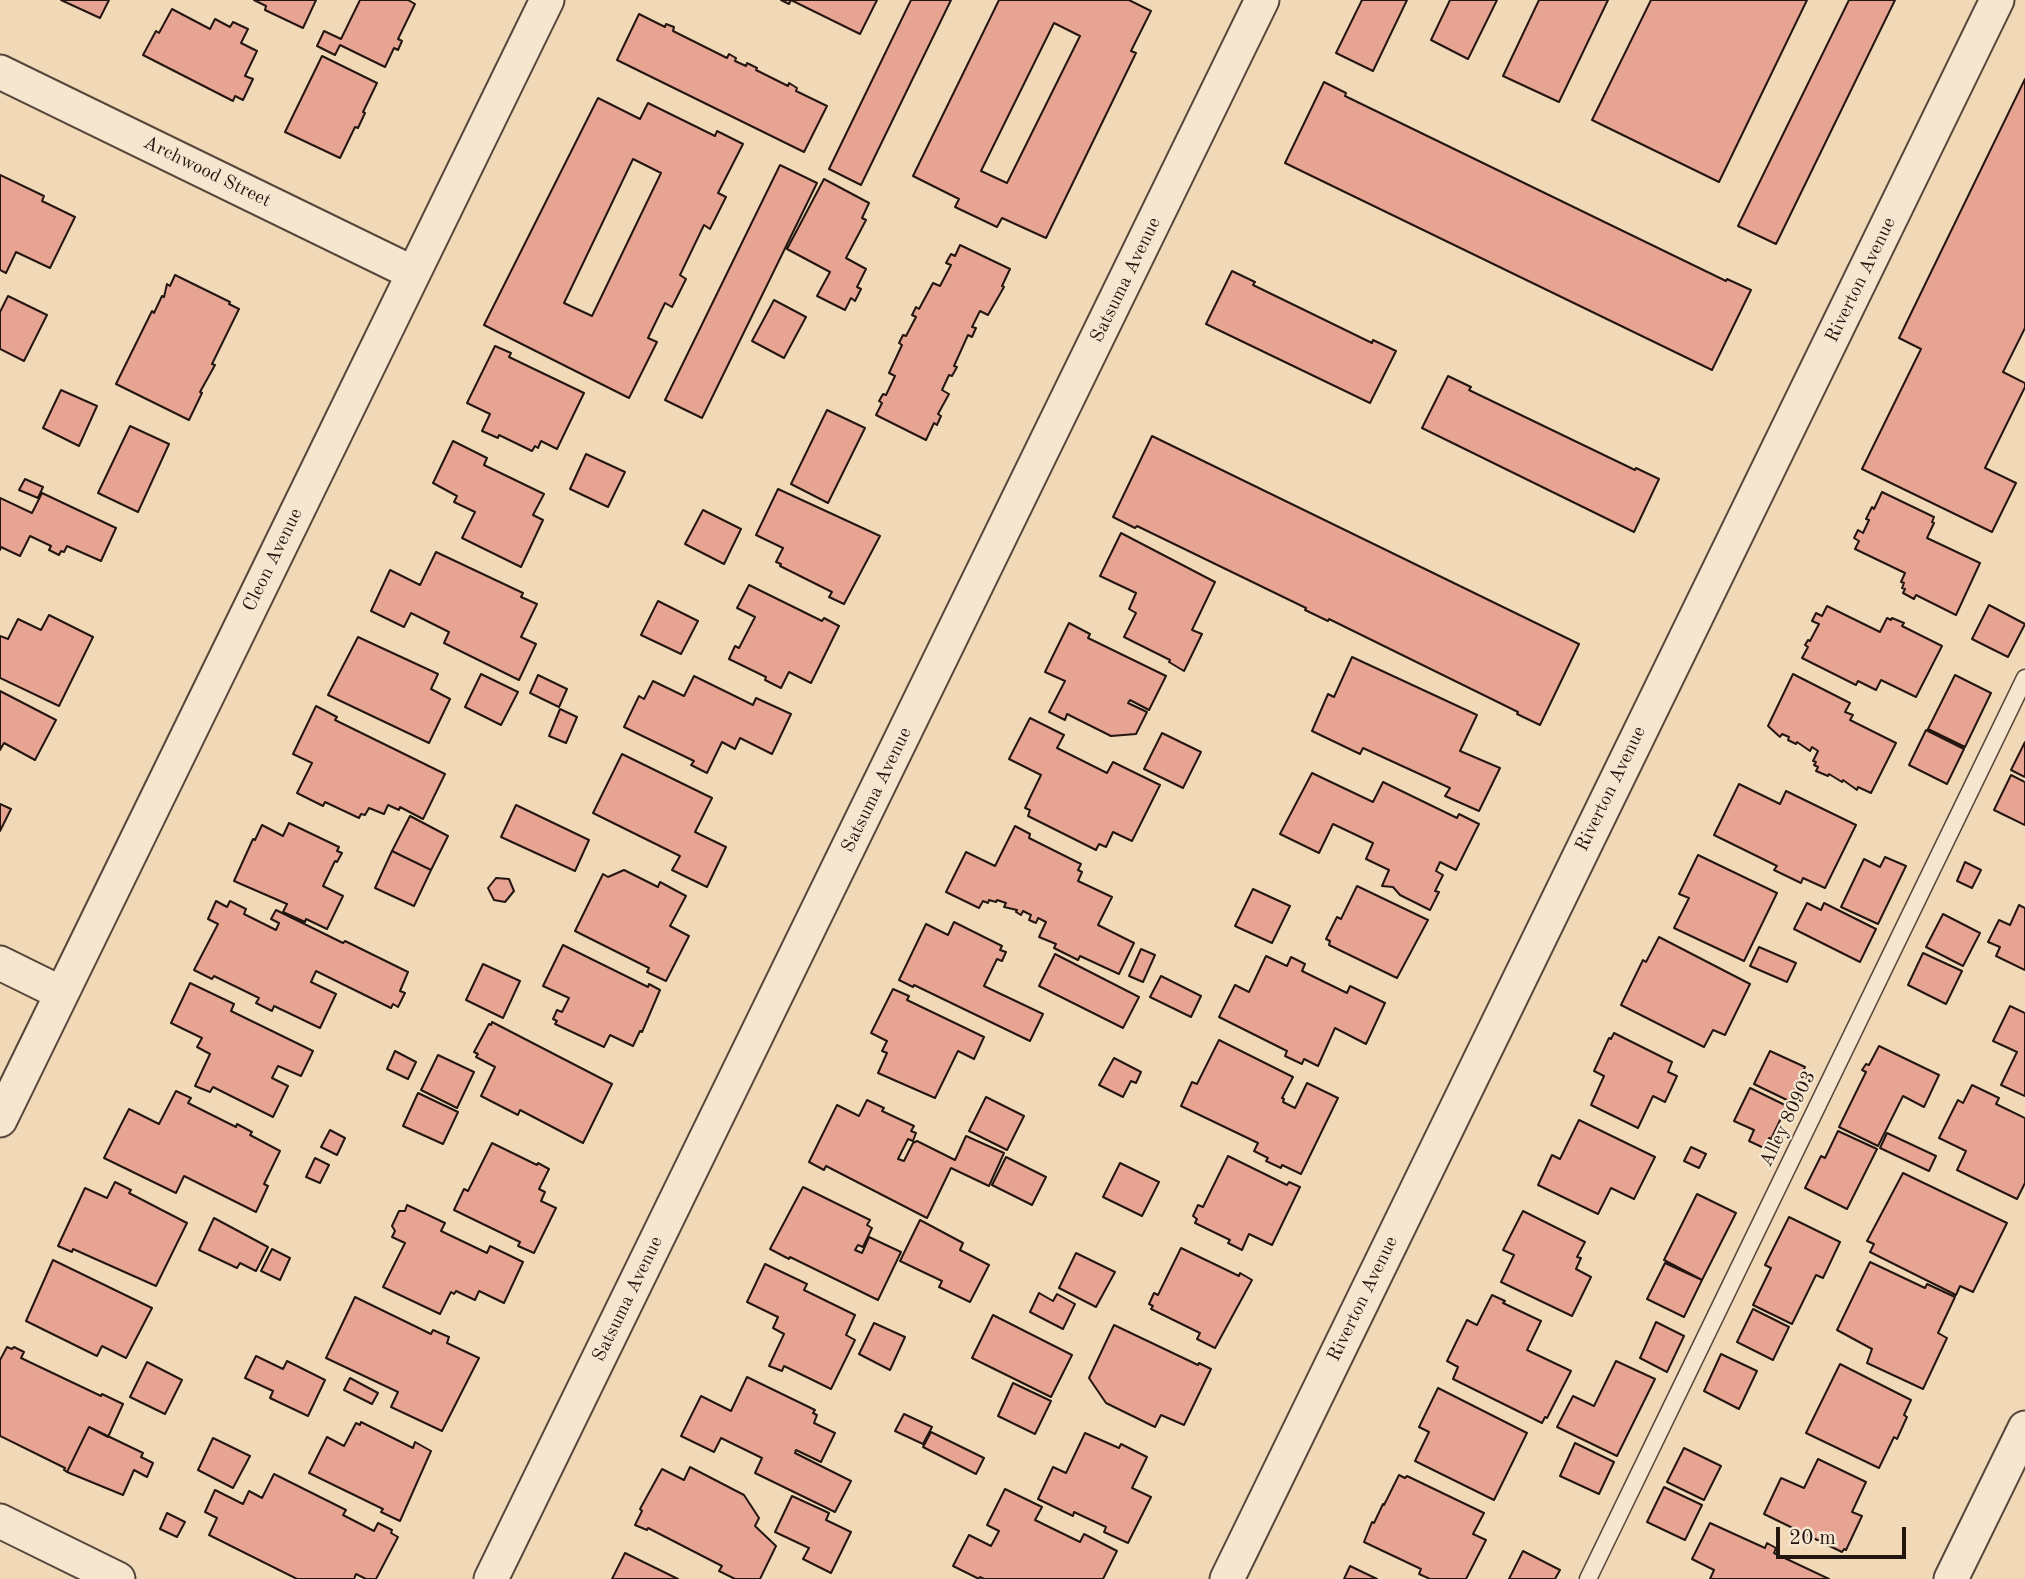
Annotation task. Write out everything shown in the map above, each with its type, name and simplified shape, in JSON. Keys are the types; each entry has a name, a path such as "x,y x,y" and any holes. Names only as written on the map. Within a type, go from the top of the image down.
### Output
{"street":[{"name":"Cleon Avenue","path":"0,1120 547,0"},
{"name":"Satsuma Avenue","path":"491,1579 1262,0"},
{"name":"Riverton Avenue","path":"1227,1579 1997,0"},
{"name":"Archwood Street","path":"0,72 413,273"},
{"path":"0,963 61,993"},
{"path":"1951,1579 2025,1428"},
{"path":"0,1521 118,1579"}],"lane":[{"name":"Alley 80903","path":"1588,1579 2025,678"}],"building":[{"path":"61,0 109,0 100,18"},
{"path":"254,0 316,0 303,28 265,10 266,6"},
{"path":"360,0 408,0 415,4 398,39 402,41 398,50 394,48 385,67 340,45 335,55 317,46 324,31 341,39"},
{"path":"791,0 877,0 860,34"},
{"path":"911,0 951,0 861,185 829,169"},
{"path":"999,0 1129,0 1151,11 1131,51 1136,53 1046,238 1002,218 997,227 955,207 959,199 913,176","holes":["1054,23 1080,36 1007,183 981,171"]},
{"path":"1362,0 1407,0 1373,71 1336,53"},
{"path":"1450,0 1497,0 1468,59 1431,40"},
{"path":"1539,0 1608,0 1559,102 1503,76"},
{"path":"1651,0 1807,0 1719,182 1592,120"},
{"path":"1849,0 1895,0 1776,244 1738,226"},
{"path":"172,9 210,29 215,19 230,27 233,22 248,29 241,43 257,51 245,76 253,79 243,100 235,96 233,101 143,55"},
{"path":"639,14 665,27 666,24 674,27 673,31 727,58 729,54 736,58 735,61 746,66 747,63 788,86 789,83 797,88 796,91 827,106 804,152 617,60"},
{"path":"322,56 377,83 358,128 355,127 340,158 285,132"},
{"path":"2025,79 2025,328 2003,372 2025,383 2025,387 1985,468 2016,483 1992,532 1862,469 1921,349 1899,338"},
{"path":"1324,82 1346,93 1345,96 1726,281 1727,279 1751,290 1712,370 1285,163"},
{"path":"598,98 640,119 648,103 715,136 717,131 743,144 718,193 726,197 710,229 704,225 680,275 686,279 672,307 665,303 648,338 657,342 629,398 484,325","holes":["633,159 661,173 592,316 564,303"]},
{"path":"780,165 817,183 702,418 665,400"},
{"path":"0,175 44,196 42,201 75,217 50,268 16,252 6,273 0,270"},
{"path":"824,179 869,203 862,218 866,220 846,258 866,269 857,287 861,289 855,301 851,298 845,310 817,296 830,272 787,249"},
{"path":"960,245 1010,269 1002,286 1004,287 988,315 980,311 972,327 976,328 972,337 968,335 954,366 957,367 952,376 949,375 942,390 949,394 938,414 941,416 937,425 934,423 926,440 876,415 882,403 879,401 883,394 886,395 895,376 889,373 902,345 899,343 916,317 912,315 916,307 919,309 933,283 940,286 951,265 946,263 951,254 955,256"},
{"path":"1232,271 1255,282 1253,285 1372,343 1373,340 1396,351 1370,403 1206,324"},
{"path":"175,275 239,309 189,420 116,384 152,311 154,313 162,296 164,297 167,284 170,286"},
{"path":"8,296 47,315 24,361 0,349 0,312"},
{"path":"774,300 806,317 784,358 752,341"},
{"path":"495,346 511,353 509,357 584,393 557,449 541,441 538,448 535,446 532,451 499,435 498,438 482,431 490,414 467,403"},
{"path":"1448,376 1471,387 1469,390 1659,479 1634,532 1422,428"},
{"path":"61,390 97,406 79,446 43,428"},
{"path":"827,410 865,428 828,503 791,484"},
{"path":"130,426 169,444 138,512 98,493"},
{"path":"1152,436 1579,644 1540,725 1329,619 1328,621 1137,526 1135,528 1113,517"},
{"path":"453,441 487,458 484,465 544,494 533,515 543,520 521,567 462,538 475,512 454,502 457,496 433,483"},
{"path":"586,454 625,472 608,507 570,489"},
{"path":"25,479 43,487 38,498 19,490"},
{"path":"778,489 880,536 844,604 829,597 832,592 780,566 781,564 776,562 783,548 756,535"},
{"path":"1882,492 1934,517 1927,538 1980,563 1956,615 1916,595 1914,599 1903,593 1904,583 1901,582 1905,573 1855,549 1859,541 1854,538 1858,530 1863,533 1869,520 1866,519"},
{"path":"42,493 116,528 101,561 67,546 59,555 49,550 51,546 30,536 20,556 1,547 0,550 0,498 32,513"},
{"path":"703,510 741,529 724,564 685,544"},
{"path":"1121,533 1215,582 1192,630 1202,634 1184,671 1169,662 1170,660 1124,637 1136,613 1129,609 1136,593 1100,576"},
{"path":"436,552 523,593 521,597 537,604 521,637 536,644 519,680 444,643 449,632 411,613 404,627 371,611 390,570 420,585"},
{"path":"749,585 822,621 824,618 839,626 811,683 789,672 781,688 765,680 766,677 729,659 735,646 739,648 755,617 737,608"},
{"path":"658,601 698,621 681,654 641,635"},
{"path":"1989,605 2025,624 2008,657 1972,639"},
{"path":"1827,606 1880,632 1887,618 1892,618 1942,646 1916,697 1881,680 1876,690 1858,681 1856,685 1802,658 1808,647 1805,645 1819,624 1812,621 1816,613 1822,616"},
{"path":"49,615 93,637 59,706 0,678 0,636 8,639 18,619 41,630"},
{"path":"1069,623 1090,634 1088,638 1166,676 1149,710 1130,700 1128,703 1147,712 1136,734 1111,736 1067,714 1065,720 1049,712 1065,681 1045,672"},
{"path":"358,637 438,674 431,689 450,699 429,743 328,695"},
{"path":"1352,657 1477,715 1460,751 1500,768 1479,811 1445,796 1450,788 1363,748 1360,754 1312,731 1328,694 1334,697"},
{"path":"481,674 518,692 501,725 465,707"},
{"path":"1793,674 1850,703 1845,712 1853,715 1850,720 1896,743 1871,793 1858,787 1857,790 1843,780 1842,782 1829,774 1828,776 1816,771 1818,767 1813,761 1818,751 1812,747 1810,751 1782,734 1780,737 1768,726"},
{"path":"538,675 567,689 559,707 530,693"},
{"path":"1955,675 1991,693 1965,747 1928,729"},
{"path":"694,676 753,705 756,698 791,714 772,754 740,738 735,749 722,742 707,773 691,765 694,761 624,727 639,696 644,699 653,681 684,696"},
{"path":"0,691 56,720 35,760 4,743 0,750"},
{"path":"316,706 337,717 335,720 445,774 423,819 400,807 399,810 388,805 384,814 369,808 365,815 361,814 359,818 325,802 323,806 297,793 312,763 293,754"},
{"path":"560,709 577,717 566,743 549,736"},
{"path":"1030,718 1064,735 1057,748 1107,773 1113,762 1160,785 1132,841 1113,832 1106,847 1099,844 1096,850 1028,816 1030,810 1025,808 1041,775 1009,759"},
{"path":"1926,730 1964,749 1947,784 1909,765"},
{"path":"1162,733 1201,752 1183,788 1144,769"},
{"path":"2025,742 2025,777 2011,770"},
{"path":"622,754 712,798 695,832 726,847 707,887 672,870 680,856 593,813"},
{"path":"1312,773 1373,802 1383,782 1457,818 1459,814 1479,824 1456,870 1440,862 1436,871 1443,875 1435,891 1439,892 1430,910 1400,895 1393,887 1382,886 1389,870 1366,859 1373,843 1333,824 1319,853 1280,834"},
{"path":"2011,775 2025,782 2025,825 1994,810"},
{"path":"1739,784 1780,804 1786,791 1856,825 1825,888 1803,878 1801,883 1774,870 1777,866 1714,835"},
{"path":"0,804 11,809 0,831"},
{"path":"516,805 589,840 575,871 501,837"},
{"path":"410,816 448,836 431,870 392,851"},
{"path":"289,823 339,847 337,851 342,853 323,886 343,896 327,929 283,912 287,904 234,881 262,825 283,836"},
{"path":"1015,826 1030,834 1029,838 1081,864 1078,870 1082,872 1078,881 1112,897 1098,925 1134,943 1119,974 1080,956 1078,960 1054,948 1056,944 1039,937 1046,922 1038,918 1036,923 1029,920 1031,915 1023,911 1021,915 1017,910 1004,907 1006,903 997,900 989,900 988,903 983,901 979,908 946,892 966,852 995,866"},
{"path":"392,851 431,870 414,906 375,888"},
{"path":"1698,855 1777,893 1744,961 1674,928 1689,898 1679,894"},
{"path":"1885,857 1906,866 1878,924 1841,907 1864,859 1880,867"},
{"path":"1965,862 1981,870 1972,888 1957,881"},
{"path":"624,870 658,887 660,882 686,896 670,926 689,936 666,981 647,972 649,968 575,931 603,874 608,877"},
{"path":"496,878 509,879 514,891 505,902 494,900 488,888"},
{"path":"1357,886 1428,920 1397,978 1329,945 1330,941 1326,939 1337,917 1341,919"},
{"path":"1253,889 1290,906 1272,943 1235,926"},
{"path":"216,901 227,907 230,901 246,909 244,914 276,930 279,923 271,919 276,910 408,972 400,991 405,993 398,1007 393,1004 391,1008 316,971 311,982 336,994 320,1028 274,1006 272,1011 256,1003 259,998 214,976 212,979 194,970 218,924 208,919"},
{"path":"1807,903 1821,910 1824,903 1876,929 1860,962 1794,929"},
{"path":"2019,905 2025,908 2025,970 1996,956 2000,947 1988,942 1999,920 2010,925"},
{"path":"1943,914 1980,933 1963,966 1926,947"},
{"path":"954,922 1002,946 1000,950 1006,952 1002,961 997,959 984,986 1043,1014 1030,1041 899,980 926,924 948,935"},
{"path":"1659,937 1750,984 1725,1035 1713,1030 1704,1047 1621,1005 1643,960 1646,962"},
{"path":"563,945 648,987 649,984 660,990 633,1046 610,1035 604,1047 555,1024 557,1021 553,1019 557,1010 562,1012 569,998 543,986"},
{"path":"1759,947 1796,963 1787,982 1750,966"},
{"path":"1141,949 1155,955 1143,982 1129,976"},
{"path":"1923,953 1962,971 1946,1004 1908,985"},
{"path":"1055,954 1139,997 1123,1028 1039,986"},
{"path":"1266,956 1287,966 1291,957 1305,964 1302,971 1347,993 1350,986 1385,1003 1366,1044 1335,1028 1318,1066 1304,1059 1302,1064 1285,1056 1287,1051 1219,1017 1235,985 1249,992"},
{"path":"483,964 520,981 503,1018 466,1000"},
{"path":"1161,976 1201,996 1191,1017 1150,997"},
{"path":"190,983 234,1004 231,1011 313,1051 301,1076 278,1066 272,1078 288,1086 273,1117 213,1087 210,1092 195,1086 210,1054 197,1047 202,1038 171,1023"},
{"path":"893,989 909,996 907,1000 984,1037 974,1059 958,1051 935,1098 878,1073 887,1053 882,1051 887,1041 871,1033"},
{"path":"2010,1006 2025,1013 2025,1096 2001,1085 2017,1052 1993,1041"},
{"path":"492,1022 612,1084 583,1143 520,1110 518,1115 481,1096 495,1067 476,1057 478,1054 474,1052"},
{"path":"1614,1033 1672,1062 1668,1072 1677,1076 1665,1102 1653,1096 1638,1128 1591,1105 1604,1076 1594,1071"},
{"path":"1219,1040 1293,1077 1282,1098 1283,1102 1295,1108 1307,1083 1338,1098 1301,1174 1266,1161 1268,1158 1254,1151 1258,1143 1181,1106 1192,1082 1197,1084"},
{"path":"1879,1046 1939,1075 1924,1107 1903,1096 1878,1146 1839,1127 1866,1072 1862,1070 1866,1064 1869,1065"},
{"path":"395,1051 416,1062 408,1079 387,1069"},
{"path":"1770,1051 1805,1067 1789,1101 1754,1084"},
{"path":"438,1055 474,1072 457,1108 421,1090"},
{"path":"1114,1058 1141,1072 1136,1083 1131,1081 1123,1097 1099,1085"},
{"path":"1972,1085 1999,1098 1996,1104 2025,1118 2025,1183 2017,1199 1957,1170 1966,1151 1939,1138 1958,1100 1963,1103"},
{"path":"1750,1088 1787,1106 1764,1148 1749,1141 1754,1130 1734,1121"},
{"path":"176,1091 191,1098 188,1103 236,1127 237,1124 252,1132 250,1135 280,1151 264,1184 268,1186 256,1212 184,1176 176,1193 104,1158 129,1109 159,1124"},
{"path":"418,1093 458,1112 443,1144 403,1126"},
{"path":"986,1097 1024,1116 1007,1150 969,1131"},
{"path":"867,1100 884,1108 882,1111 914,1126 911,1131 916,1133 913,1141 908,1139 898,1159 904,1161 913,1143 917,1141 955,1160 966,1136 1004,1153 989,1186 951,1168 927,1218 826,1166 824,1170 809,1162 837,1105 859,1116"},
{"path":"1579,1120 1655,1157 1634,1199 1611,1188 1598,1214 1538,1185 1552,1155 1560,1159"},
{"path":"330,1130 345,1138 337,1155 321,1147"},
{"path":"1838,1131 1877,1149 1847,1209 1805,1188 1821,1156 1825,1158"},
{"path":"1887,1133 1936,1156 1929,1171 1880,1148"},
{"path":"492,1143 549,1169 539,1189 545,1192 541,1201 556,1208 534,1253 518,1246 520,1242 454,1210 464,1189 468,1191"},
{"path":"1691,1147 1706,1154 1699,1168 1684,1161"},
{"path":"1228,1156 1287,1185 1289,1182 1300,1187 1272,1245 1249,1234 1242,1250 1228,1243 1230,1240 1195,1223 1197,1219 1193,1216 1198,1205 1203,1207"},
{"path":"1006,1157 1046,1177 1032,1205 992,1185"},
{"path":"315,1158 329,1165 320,1183 306,1177"},
{"path":"1120,1163 1159,1182 1142,1216 1103,1197"},
{"path":"1903,1173 2007,1223 1973,1292 1960,1286 1956,1295 1870,1252 1874,1244 1867,1241"},
{"path":"115,1182 131,1190 129,1193 187,1223 156,1286 73,1249 72,1252 58,1246 85,1188 107,1198"},
{"path":"803,1187 870,1220 867,1225 872,1228 863,1247 858,1245 855,1250 862,1253 869,1237 901,1252 878,1300 770,1249"},
{"path":"1697,1194 1736,1213 1702,1280 1664,1260"},
{"path":"407,1205 445,1223 441,1231 487,1253 490,1246 523,1262 504,1303 479,1291 475,1300 456,1291 454,1294 451,1292 440,1314 383,1287 405,1243 392,1237 395,1231 392,1226 399,1211 405,1211"},
{"path":"1523,1211 1585,1242 1577,1257 1581,1258 1576,1269 1591,1277 1572,1316 1501,1282 1514,1255 1503,1250"},
{"path":"1789,1217 1840,1242 1823,1278 1816,1275 1792,1324 1753,1305 1771,1268 1765,1265"},
{"path":"214,1218 268,1247 256,1271 240,1263 237,1268 199,1250"},
{"path":"920,1220 963,1243 960,1250 989,1265 970,1302 939,1287 942,1281 900,1261"},
{"path":"1181,1248 1252,1280 1215,1348 1197,1339 1200,1333 1151,1309 1153,1306 1149,1304 1154,1293 1158,1295"},
{"path":"272,1249 290,1258 280,1280 261,1271"},
{"path":"1076,1253 1115,1272 1096,1307 1059,1288"},
{"path":"53,1260 152,1308 126,1358 102,1346 97,1356 26,1321"},
{"path":"1870,1262 1925,1288 1927,1284 1955,1297 1938,1333 1947,1338 1923,1389 1867,1363 1872,1349 1837,1330"},
{"path":"1665,1263 1702,1280 1684,1317 1647,1299"},
{"path":"765,1264 807,1284 804,1290 855,1315 846,1335 855,1340 831,1389 784,1366 782,1371 769,1366 784,1334 773,1328 778,1317 747,1302"},
{"path":"1039,1293 1053,1301 1057,1294 1075,1304 1063,1329 1030,1312"},
{"path":"1492,1295 1541,1321 1527,1350 1571,1371 1542,1423 1453,1379 1458,1367 1447,1361 1467,1320 1477,1325"},
{"path":"355,1297 431,1334 433,1330 449,1337 447,1343 479,1358 442,1431 391,1407 398,1392 326,1358"},
{"path":"1753,1309 1789,1327 1773,1360 1737,1342"},
{"path":"993,1315 1072,1355 1051,1397 972,1358"},
{"path":"1656,1322 1684,1336 1667,1372 1640,1358"},
{"path":"874,1323 905,1337 890,1370 859,1354"},
{"path":"1114,1325 1211,1369 1184,1425 1161,1415 1155,1427 1106,1403 1089,1378"},
{"path":"7,1347 24,1352 21,1358 123,1404 108,1437 89,1427 67,1472 65,1468 0,1436 0,1360"},
{"path":"1721,1354 1757,1371 1739,1409 1704,1391"},
{"path":"256,1356 283,1369 287,1361 325,1380 308,1416 270,1398 273,1391 245,1378"},
{"path":"1616,1361 1655,1379 1617,1456 1557,1427 1573,1396 1594,1406"},
{"path":"147,1362 182,1380 165,1414 130,1397"},
{"path":"1840,1364 1911,1400 1897,1439 1894,1437 1879,1468 1806,1433"},
{"path":"747,1377 815,1410 813,1413 817,1415 814,1423 835,1433 821,1462 796,1450 795,1453 851,1481 835,1512 755,1473 762,1458 721,1438 714,1452 681,1436 701,1396 731,1411"},
{"path":"350,1378 378,1393 372,1404 344,1390"},
{"path":"1013,1383 1051,1401 1035,1434 998,1416"},
{"path":"1438,1388 1527,1433 1494,1500 1415,1461 1429,1432 1419,1427"},
{"path":"904,1414 932,1427 923,1444 895,1431"},
{"path":"361,1422 413,1448 415,1442 431,1451 400,1521 381,1512 383,1509 309,1473 327,1437 344,1446 356,1423 360,1425"},
{"path":"89,1427 143,1453 141,1457 153,1463 147,1477 134,1470 123,1495 67,1472"},
{"path":"931,1432 984,1458 976,1474 923,1447"},
{"path":"1085,1433 1119,1448 1121,1444 1147,1457 1132,1488 1151,1497 1128,1543 1104,1532 1106,1527 1074,1512 1073,1516 1038,1499 1053,1467 1066,1473"},
{"path":"213,1438 250,1456 233,1488 198,1470"},
{"path":"1575,1443 1614,1462 1599,1494 1560,1476"},
{"path":"1684,1448 1721,1466 1704,1500 1667,1482"},
{"path":"1818,1459 1866,1482 1852,1512 1862,1516 1846,1550 1842,1552 1764,1514 1781,1478 1804,1488"},
{"path":"690,1467 744,1495 759,1518 755,1526 776,1546 760,1579 735,1579 719,1571 722,1566 648,1528 647,1530 635,1525 642,1511 640,1509 662,1469 684,1480"},
{"path":"274,1474 346,1510 343,1515 374,1531 378,1523 392,1530 391,1533 398,1537 376,1579 366,1579 356,1574 354,1579 297,1579 209,1535 217,1518 205,1512 215,1490 243,1504 249,1491 262,1498"},
{"path":"1399,1475 1405,1478 1407,1476 1484,1513 1473,1534 1486,1540 1466,1579 1430,1579 1419,1574 1421,1569 1364,1542 1372,1522 1374,1523"},
{"path":"1664,1487 1702,1505 1685,1540 1647,1522"},
{"path":"1005,1489 1042,1507 1035,1520 1080,1542 1084,1534 1117,1551 1103,1579 979,1579 953,1566 969,1535 991,1546 999,1531 987,1525"},
{"path":"792,1496 829,1513 826,1520 851,1532 831,1573 803,1559 809,1548 775,1532"},
{"path":"167,1513 185,1522 177,1537 160,1529"},
{"path":"1710,1523 1765,1548 1767,1543 1776,1548 1774,1553 1829,1579 1710,1579 1714,1570 1692,1559"},
{"path":"1523,1551 1560,1570 1555,1579 1509,1579"},
{"path":"625,1553 678,1579 612,1579"},
{"path":"1350,1566 1377,1579 1344,1579"}]}
